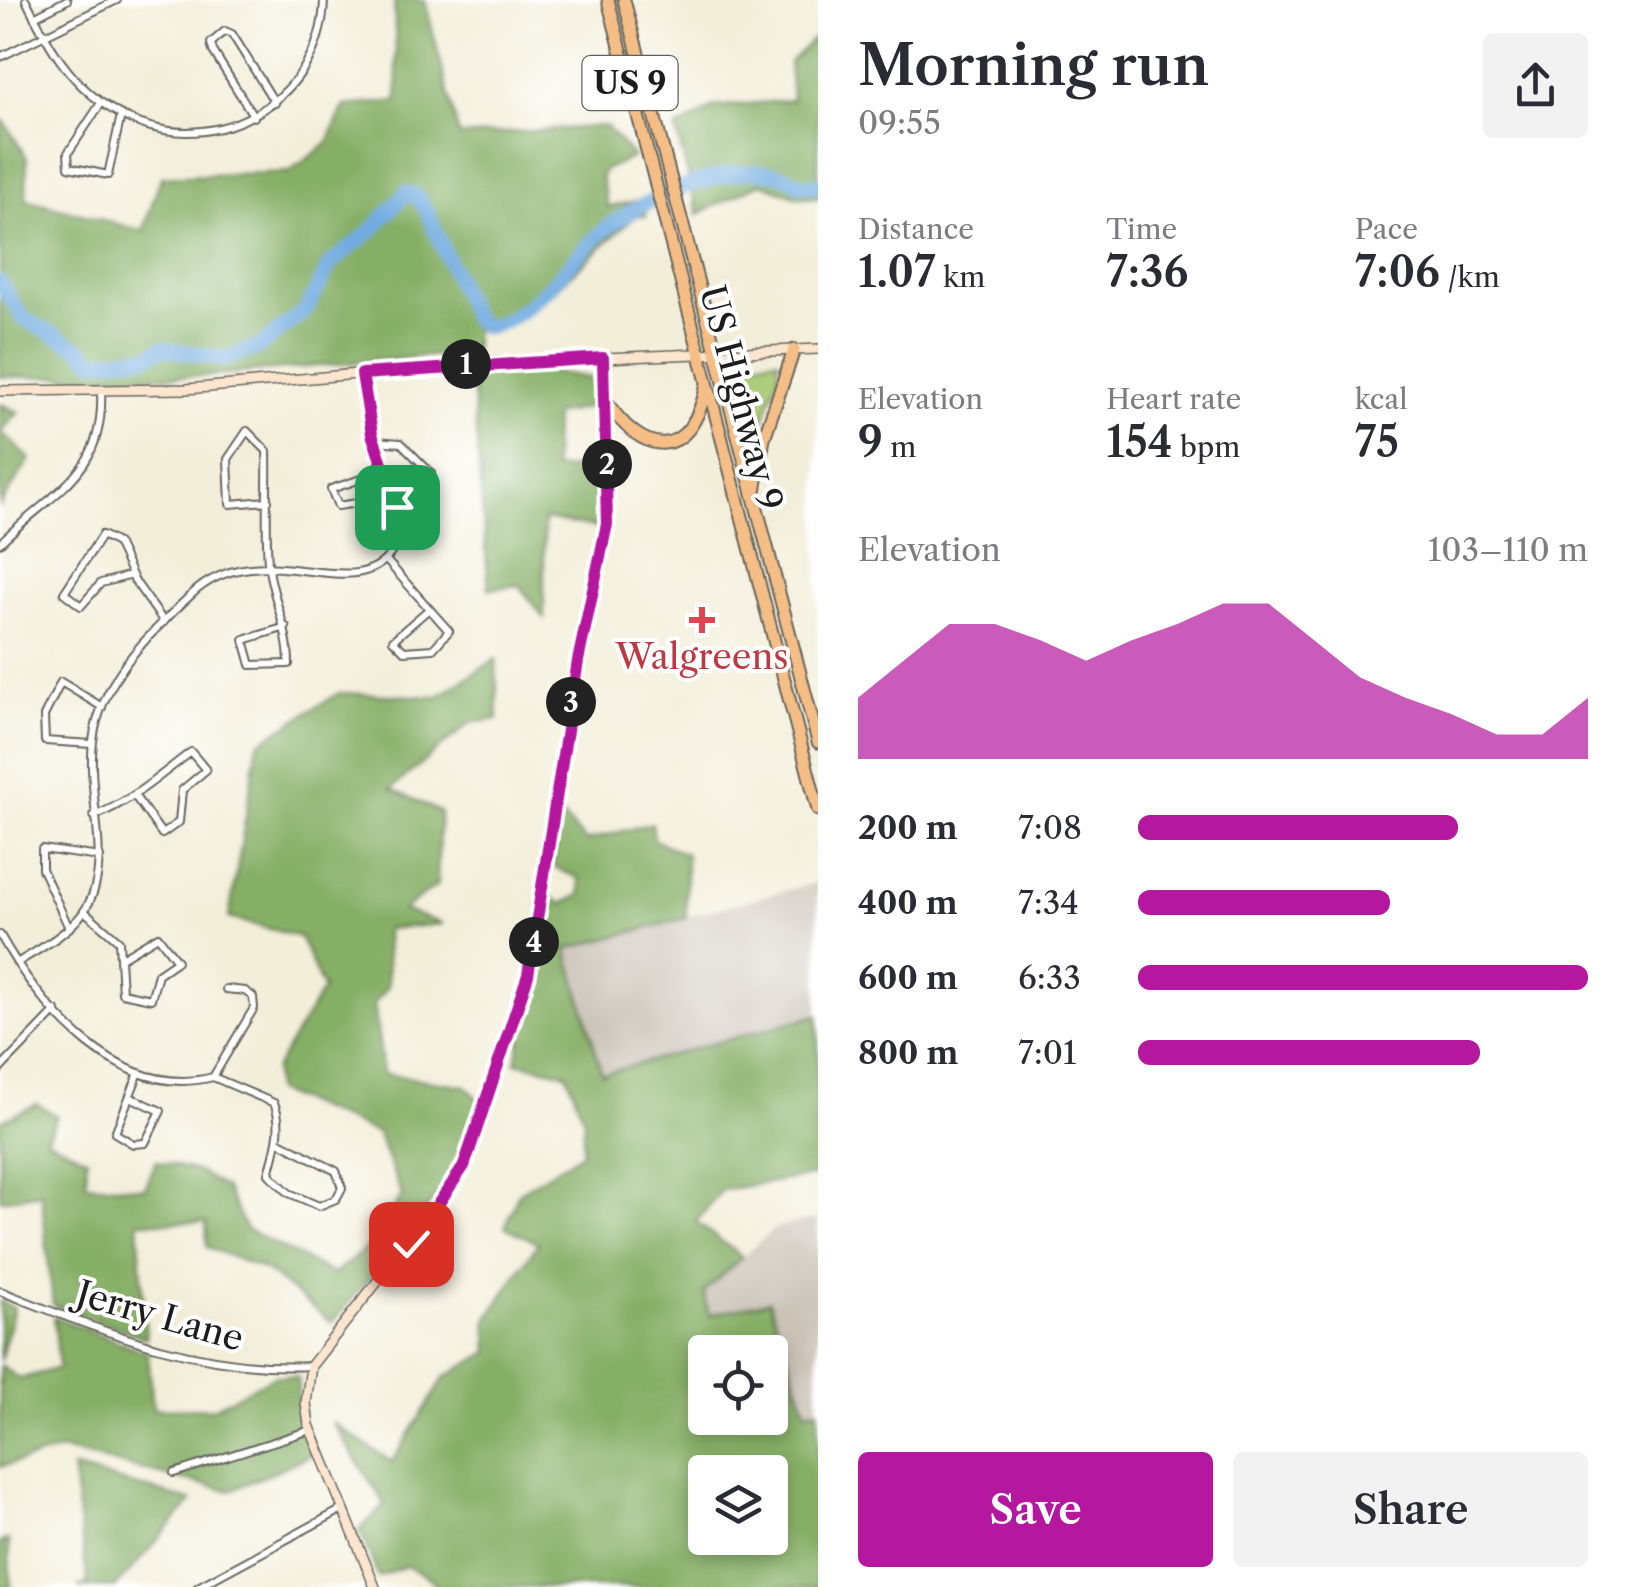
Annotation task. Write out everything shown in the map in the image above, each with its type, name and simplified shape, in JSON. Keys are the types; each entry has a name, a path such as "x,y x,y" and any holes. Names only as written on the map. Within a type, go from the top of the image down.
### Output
{"highway":[{"name":"US Highway 9","path":"608,0 818,810"},
{"name":"US Highway 9","path":"624,0 818,742"},
{"path":"754,502 764,438 794,350"},
{"path":"604,398 628,432 664,442 682,436 693,426 708,380"}],"street":[{"path":"26,0 43,38 68,74 101,103 121,116 191,131 225,127 274,103 309,62 319,38 324,0"},
{"path":"34,17 67,0"},
{"path":"0,57 117,0"},
{"path":"254,116 213,51 211,43 216,35 232,34 274,103"},
{"path":"101,103 68,153 69,166 108,174 121,116"},
{"path":"0,391 216,387 603,358 818,349"},
{"path":"375,1587 311,1430 306,1402 311,1366 454,1184 518,1014 536,930 575,680 607,524 603,358"},
{"path":"18,964 69,928 96,888 100,858 89,777 92,744 102,707 126,662 213,578 234,568 268,565 351,575 386,560 400,532 397,507 374,441 362,374"},
{"path":"0,543 90,458 101,429 101,391"},
{"path":"268,501 230,504 228,459 247,432 267,451 268,501 268,565 286,627 289,664 251,666 244,640 286,627"},
{"path":"374,441 400,442 431,473 397,507"},
{"path":"362,478 369,501 338,506 331,489 362,478 385,470"},
{"path":"132,575 101,583 81,606 64,593 102,535 118,544 132,575 164,622"},
{"path":"386,560 429,608 449,632 434,649 404,652 393,640 429,608"},
{"path":"92,744 45,741 44,716 61,682 102,707"},
{"path":"94,816 134,795 191,752 206,770 182,790 179,822 162,834 134,795"},
{"path":"69,928 42,869 42,849 100,858"},
{"path":"84,911 119,941 123,957 122,994 152,999 158,974 177,961 158,936 123,957"},
{"path":"0,934 18,964 56,1011 97,1049 138,1075 170,1083 213,1077 274,1103 279,1114 278,1141 269,1174 274,1183 318,1206 336,1200 342,1188 336,1171 278,1141"},
{"path":"213,1077 254,1008 254,997 245,991 226,989"},
{"path":"0,1070 56,1011"},
{"path":"132,1098 161,1110 145,1143 132,1144 115,1132 132,1098 138,1075"},
{"name":"Jerry Lane","path":"0,1292 126,1338 219,1364 311,1366"},
{"path":"174,1474 311,1430"},
{"path":"198,1587 341,1510"}],"shaded area":[{"path":"818,882 818,1015 602,1074 567,948"},
{"path":"818,1218 818,1409 806,1412 788,1358 788,1335 780,1335 769,1301 710,1316 703,1292 775,1228"}],"green space":[{"path":"394,0 425,0 459,136 606,126 633,157 604,170 601,177 608,207 642,200 646,216 635,216 546,298 474,331 474,352 204,376 0,377 0,122 4,121 27,158 26,199 143,231 161,177 289,172 327,144 344,106 398,101"},
{"path":"818,34 818,198 797,197 761,183 698,214 676,129 714,107 792,100 789,63"},
{"path":"778,359 779,373 752,456 727,364"},
{"path":"529,368 590,378 593,406 554,415 553,469 594,467 597,528 544,519 544,618 519,585 489,589 471,371"},
{"path":"0,404 19,412 1,432 30,459 0,506"},
{"path":"496,659 498,719 470,723 391,789 440,812 437,885 403,910 443,924 386,929 388,986 374,1004 383,1074 466,1086 490,1112 432,1202 332,1323 267,1271 207,1247 206,1222 138,1222 146,1338 53,1305 41,1193 0,1200 0,1121 37,1104 57,1116 46,1139 87,1158 86,1184 145,1188 156,1161 197,1171 225,1188 246,1229 333,1274 371,1245 402,1195 377,1133 275,1091 274,1070 323,989 300,937 229,918 258,743 339,693 437,697"},
{"path":"561,815 586,841 652,823 654,840 686,854 686,918 567,949 602,1074 818,1015 818,1175 722,1190 696,1222 742,1257 704,1292 709,1315 769,1301 780,1335 688,1335 688,1435 788,1435 788,1357 806,1411 818,1409 818,1587 437,1587 430,1578 406,1566 378,1577 360,1530 385,1504 332,1422 392,1462 445,1377 489,1352 487,1319 538,1243 505,1227 519,1192 582,1153 584,1120 567,1073 516,1062 549,894 561,904 581,895 579,878 553,867"},
{"path":"0,1301 14,1308 0,1361"},
{"path":"54,1317 148,1353 153,1409 213,1408 275,1376 298,1377 298,1414 311,1455 230,1491 62,1450 0,1467 0,1365 19,1379 59,1368"},
{"path":"72,1468 192,1501 116,1587 78,1587 88,1584"},
{"path":"8,1540 11,1587 0,1587 0,1542"}],"waterway":[{"path":"0,282 23,318 81,349 93,361 147,356 162,348 225,359 259,347 307,309 330,264 371,231 406,193 415,195 426,209 473,318 485,327 521,311 615,222 681,188 734,174 759,172 781,175 800,185 818,185"}],"place":[{"name":"Walgreens","path":"702,620"}],"route":[{"path":"397,507 372,434 362,374 603,358 607,524 568,718 528,975 464,1166 411,1244"}]}
